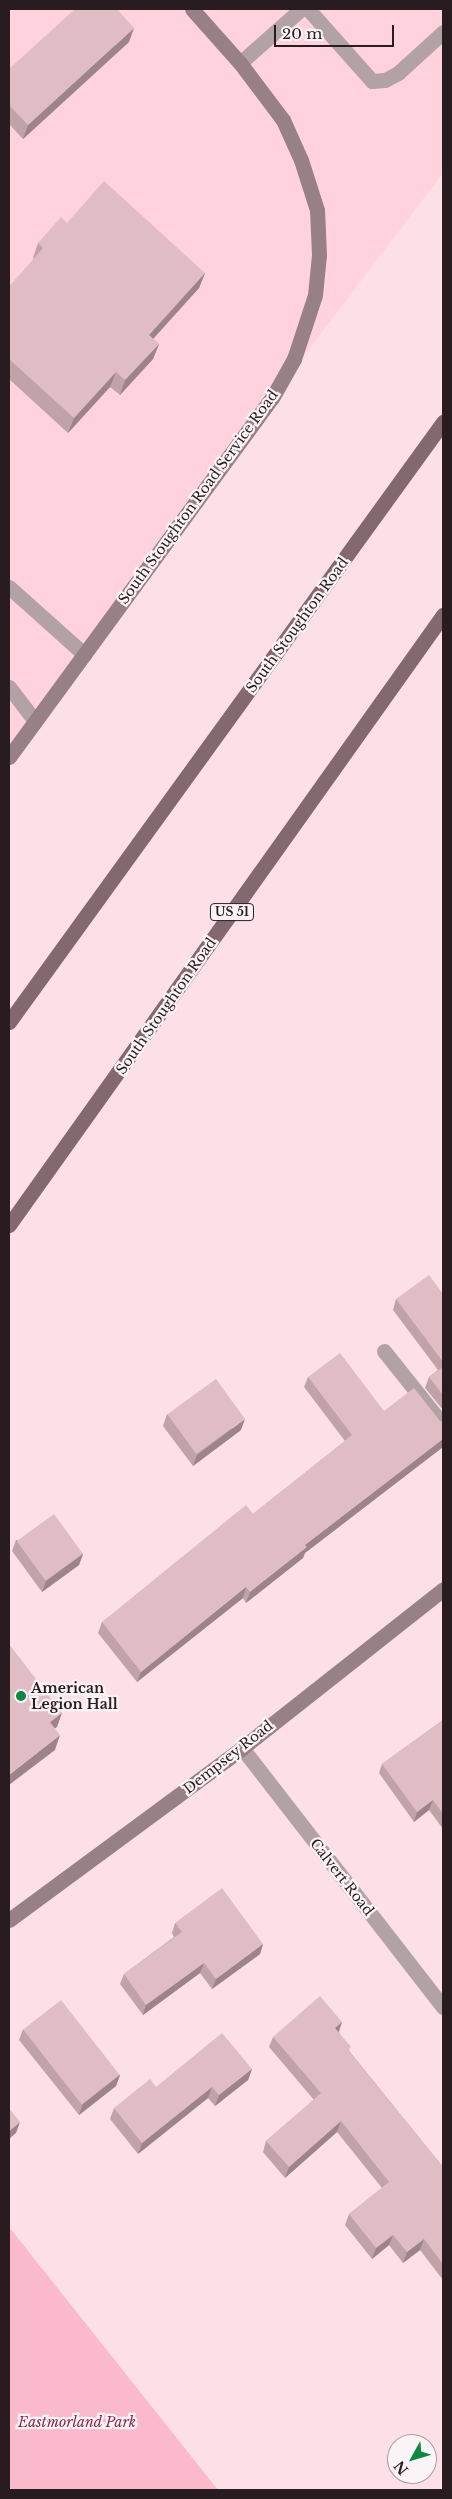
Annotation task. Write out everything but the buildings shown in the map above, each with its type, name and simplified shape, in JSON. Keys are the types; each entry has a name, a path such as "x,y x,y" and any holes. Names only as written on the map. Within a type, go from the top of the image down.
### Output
{"main road":[{"name":"South Stoughton Road","path":"9,1022 443,422"},
{"name":"South Stoughton Road","path":"9,1225 443,615"},
{"path":"9,1233 46,1175"}],"street":[{"name":"South Stoughton Road Service Road","path":"9,757 272,398 294,359 315,295 319,254 316,210 301,160 283,120 240,63 192,9"},
{"path":"240,63 301,9"},
{"path":"308,9 372,80 385,80 398,72 443,32"},
{"path":"9,587 84,654"},
{"path":"9,687 35,721"},
{"path":"384,1351 443,1425"},
{"name":"Dempsey Road","path":"9,1920 242,1748 443,1589"},
{"name":"Calvert Road","path":"242,1748 443,2007"}],"shaded area":[{"path":"9,9 443,9 443,173 272,398 9,757"}],"green space":[{"name":"Eastmorland Park","path":"9,2227 218,2490 9,2490"}],"place":[{"name":"American Legion Hall","path":"21,1696"}]}
